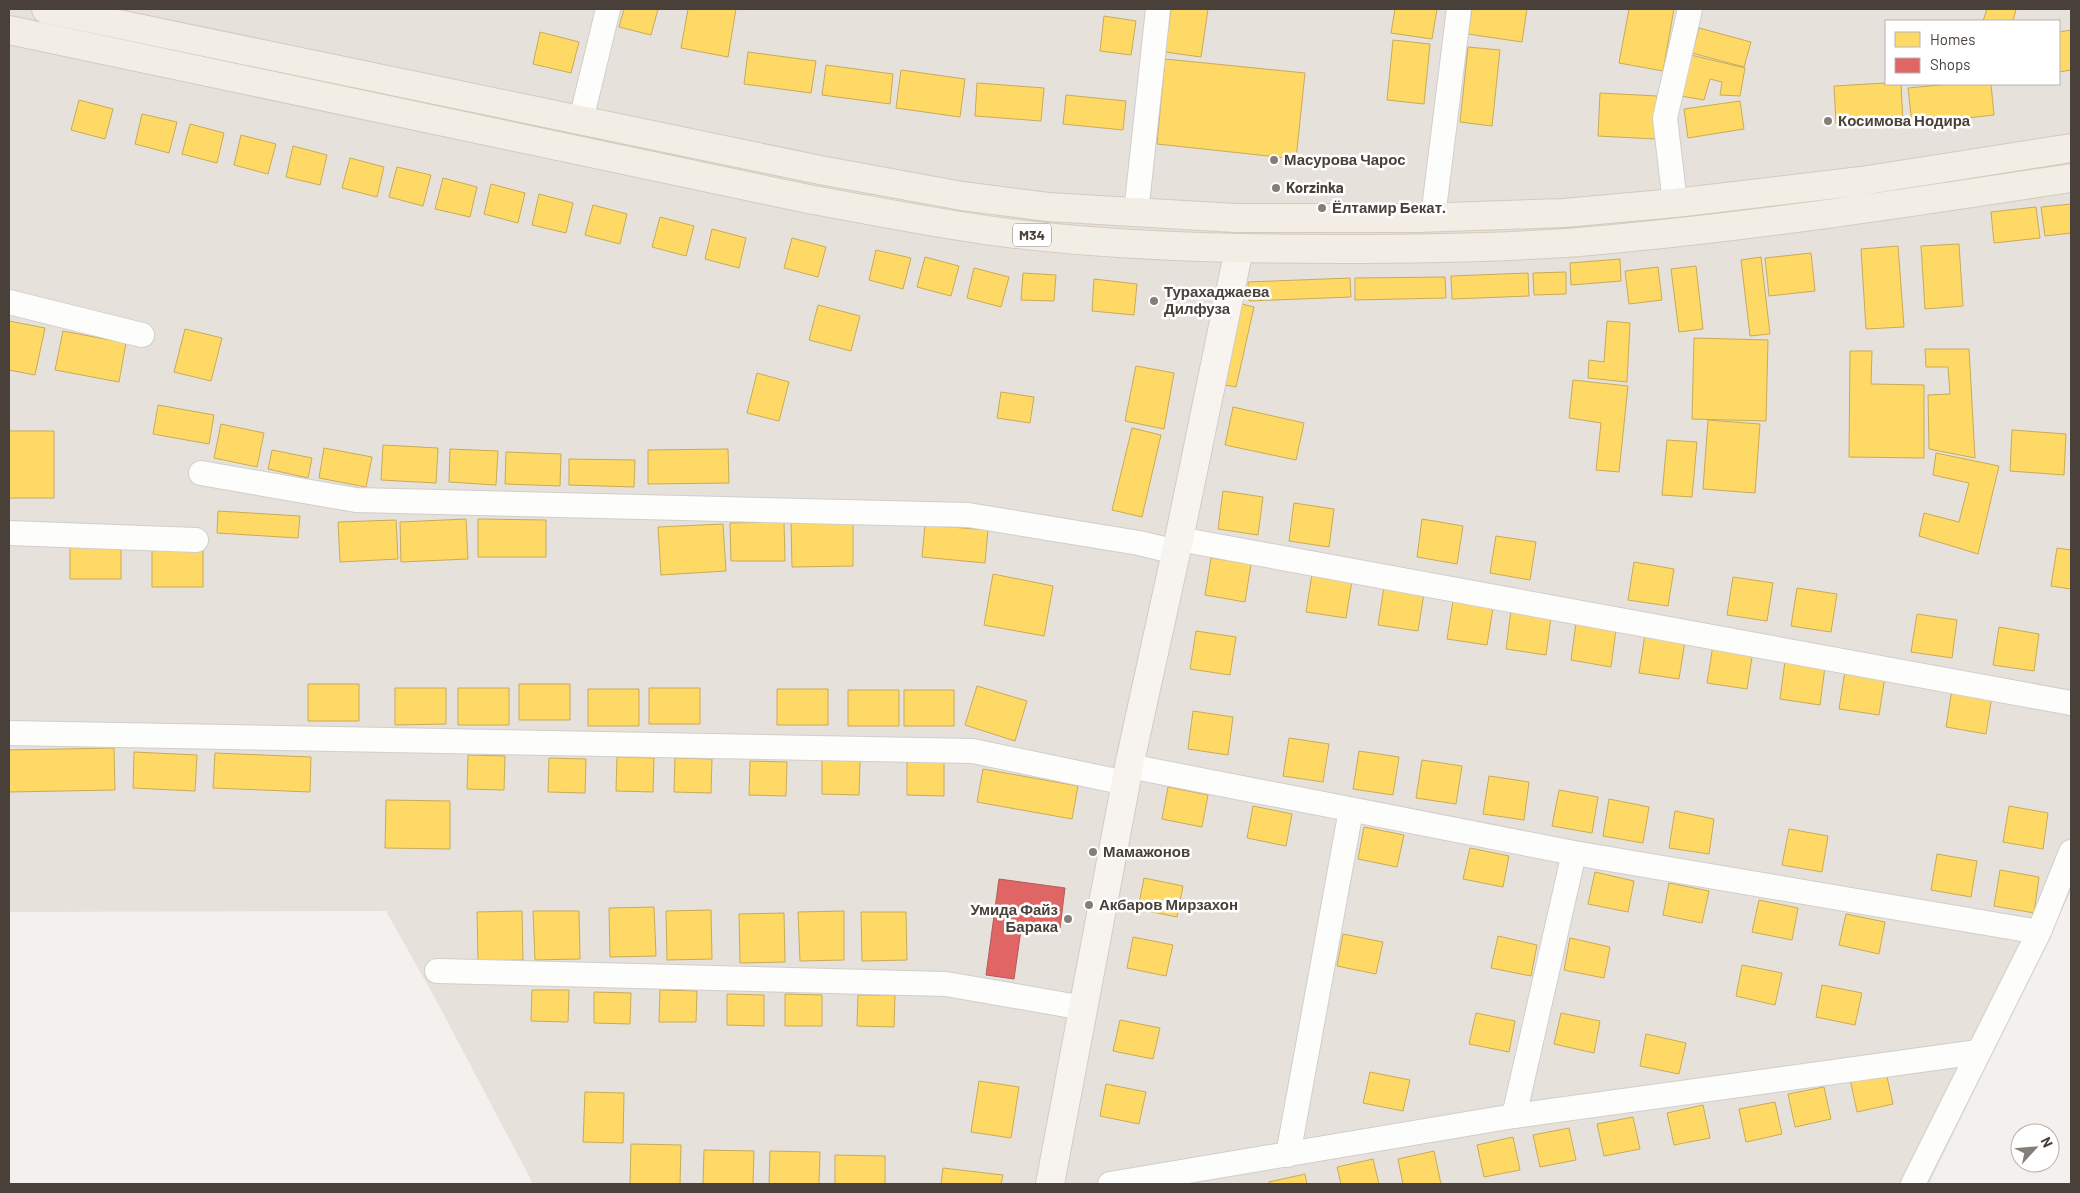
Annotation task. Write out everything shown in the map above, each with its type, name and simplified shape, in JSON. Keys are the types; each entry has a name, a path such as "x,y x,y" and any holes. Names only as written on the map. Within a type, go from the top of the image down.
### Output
{"main road":[{"name":"M34","path":"46,9 820,170 962,196 1048,207 1235,218 1433,217 1564,213 1675,203 1861,181 2071,148"},
{"name":"M34","path":"9,30 813,200 948,224 1066,239 1132,244 1239,249 1411,249 1577,242 1864,210 2071,178"},
{"path":"1861,181 1864,210"}],"street":[{"path":"581,120 608,9"},
{"path":"1136,212 1158,9"},
{"path":"1433,217 1459,9"},
{"path":"1675,203 1665,118 1690,9"},
{"path":"1050,1184 1128,775 1178,546 1239,249"},
{"path":"9,302 142,335"},
{"path":"201,472 356,500 968,516 1139,543 1178,546 2071,703"},
{"path":"9,533 196,540"},
{"path":"9,734 973,751 1351,810 1574,853 2039,932"},
{"path":"1288,1155 1351,810"},
{"path":"1912,1184 2039,932 2071,852"},
{"path":"1514,1116 1574,853"},
{"path":"436,971 946,984 1084,1008"},
{"path":"1110,1184 1514,1116 1978,1052"}],"shaded area":[{"path":"9,9 2071,9 2071,891 1929,1184 532,1184 436,1000 386,911 9,912"}],"building: Homes":[{"path":"624,9 658,9 651,35 619,27"},
{"path":"688,9 736,9 728,57 681,48"},
{"path":"1171,9 1208,9 1201,57 1165,52"},
{"path":"1395,9 1437,9 1432,39 1391,33"},
{"path":"1472,9 1527,9 1522,42 1468,34"},
{"path":"1629,9 1674,9 1663,71 1619,63"},
{"path":"1987,9 2016,9 2013,20 1983,20"},
{"path":"1104,16 1136,21 1131,55 1100,51"},
{"path":"1699,28 1751,42 1744,67 1692,53"},
{"path":"2071,30 2071,70 2060,72 2060,32"},
{"path":"540,32 579,42 571,73 533,64"},
{"path":"1393,40 1430,44 1424,104 1387,100"},
{"path":"1468,47 1500,50 1492,126 1460,122"},
{"path":"748,52 816,61 811,93 744,84"},
{"path":"1691,55 1745,68 1740,96 1720,95 1722,82 1710,79 1704,100 1681,96"},
{"path":"1165,59 1305,73 1296,159 1157,144"},
{"path":"826,65 893,74 890,104 822,95"},
{"path":"901,70 965,79 960,117 896,108"},
{"path":"977,83 1044,88 1041,121 975,116"},
{"path":"1885,83 1885,85 1901,85 1903,121 1836,124 1834,86"},
{"path":"1940,85 1991,85 1994,115 1912,124 1908,88"},
{"path":"1600,93 1657,96 1655,139 1598,136"},
{"path":"1066,95 1126,101 1123,130 1063,124"},
{"path":"79,100 113,109 105,139 71,130"},
{"path":"1740,101 1744,129 1688,138 1684,109"},
{"path":"142,114 177,122 169,153 135,144"},
{"path":"190,124 224,133 217,163 182,154"},
{"path":"241,135 276,144 268,174 234,165"},
{"path":"293,146 327,155 320,185 286,177"},
{"path":"350,158 384,167 377,197 342,188"},
{"path":"397,167 431,175 423,206 389,197"},
{"path":"443,178 477,187 470,217 435,209"},
{"path":"491,184 525,193 518,223 484,214"},
{"path":"539,194 573,203 566,233 532,225"},
{"path":"2071,204 2071,233 2045,236 2041,207"},
{"path":"593,205 627,214 620,244 585,235"},
{"path":"2036,207 2040,238 1994,243 1991,212"},
{"path":"660,217 694,226 686,256 652,247"},
{"path":"712,229 746,238 739,268 705,259"},
{"path":"792,238 826,247 818,277 784,268"},
{"path":"1959,244 1963,306 1925,309 1921,246"},
{"path":"1898,246 1904,327 1866,329 1861,249"},
{"path":"876,250 911,258 903,289 869,280"},
{"path":"1811,253 1815,291 1769,296 1765,258"},
{"path":"925,257 959,266 951,296 917,287"},
{"path":"1761,257 1770,334 1750,336 1741,260"},
{"path":"1620,259 1621,281 1571,285 1570,263"},
{"path":"1696,266 1703,329 1679,332 1671,269"},
{"path":"1658,267 1662,300 1629,304 1625,271"},
{"path":"974,268 1009,277 1001,307 967,298"},
{"path":"1566,272 1566,294 1534,295 1533,273"},
{"path":"1023,273 1056,275 1054,301 1021,300"},
{"path":"1528,273 1529,296 1452,299 1451,276"},
{"path":"1445,277 1446,298 1355,300 1355,278"},
{"path":"1350,278 1351,297 1249,301 1248,282"},
{"path":"1094,279 1137,284 1134,315 1092,311"},
{"path":"1242,304 1254,307 1236,387 1225,385"},
{"path":"818,305 860,316 851,351 809,340"},
{"path":"9,321 45,328 35,375 9,370"},
{"path":"1607,321 1630,323 1627,382 1588,378 1589,360 1604,362"},
{"path":"185,329 222,338 211,381 174,372"},
{"path":"63,331 126,343 119,382 55,370"},
{"path":"1694,338 1768,340 1766,421 1692,419"},
{"path":"1925,349 1969,349 1975,458 1929,449 1928,395 1950,394 1948,367 1926,367"},
{"path":"1850,351 1872,351 1871,384 1924,385 1924,458 1849,457"},
{"path":"1136,366 1174,373 1164,429 1125,421"},
{"path":"757,373 789,382 779,421 747,413"},
{"path":"1573,380 1628,386 1619,472 1596,470 1601,423 1569,418"},
{"path":"1001,392 1034,397 1030,423 997,418"},
{"path":"158,405 214,415 209,444 153,434"},
{"path":"1233,407 1304,423 1296,460 1225,445"},
{"path":"1708,420 1760,424 1755,493 1703,489"},
{"path":"221,424 264,433 257,467 214,458"},
{"path":"1132,428 1161,435 1142,517 1112,510"},
{"path":"2012,430 2066,434 2064,475 2010,471"},
{"path":"9,431 54,431 54,498 9,498"},
{"path":"1667,440 1697,442 1692,497 1662,495"},
{"path":"383,445 438,448 436,483 381,480"},
{"path":"324,448 372,457 366,487 319,478"},
{"path":"450,449 498,451 496,485 449,482"},
{"path":"728,449 729,483 648,484 648,450"},
{"path":"272,450 312,458 308,478 268,469"},
{"path":"506,452 561,454 560,486 505,484"},
{"path":"1936,453 1999,466 1978,554 1919,536 1924,513 1959,522 1969,483 1933,475"},
{"path":"569,459 635,460 634,487 569,485"},
{"path":"1223,491 1263,497 1258,535 1218,529"},
{"path":"1294,503 1334,509 1329,547 1289,541"},
{"path":"218,511 300,516 298,538 217,533"},
{"path":"466,519 468,559 401,562 400,522"},
{"path":"478,519 546,520 546,557 478,557"},
{"path":"1422,519 1463,526 1457,564 1417,557"},
{"path":"396,520 398,559 340,562 338,522"},
{"path":"784,522 785,561 731,561 730,523"},
{"path":"853,522 853,566 792,567 791,523"},
{"path":"723,524 726,571 661,575 658,527"},
{"path":"925,525 988,530 985,563 922,557"},
{"path":"1496,536 1536,542 1530,580 1490,573"},
{"path":"70,542 121,542 121,579 70,579"},
{"path":"2057,548 2071,550 2071,589 2051,586"},
{"path":"152,550 203,550 203,587 152,587"},
{"path":"1211,558 1251,564 1245,602 1205,595"},
{"path":"1634,562 1674,569 1668,606 1628,600"},
{"path":"993,574 1053,586 1044,636 984,625"},
{"path":"1312,574 1352,580 1346,618 1306,612"},
{"path":"1733,577 1773,583 1767,621 1727,615"},
{"path":"1384,587 1424,593 1418,631 1378,625"},
{"path":"1797,588 1837,594 1831,632 1791,626"},
{"path":"1453,601 1493,608 1487,645 1447,639"},
{"path":"1511,610 1551,617 1546,655 1506,649"},
{"path":"1917,614 1957,620 1952,658 1911,652"},
{"path":"1576,623 1616,629 1611,667 1571,660"},
{"path":"1999,627 2039,634 2034,671 1993,665"},
{"path":"1196,631 1236,637 1230,675 1190,669"},
{"path":"1645,635 1685,641 1679,679 1639,673"},
{"path":"1713,645 1753,651 1747,689 1707,683"},
{"path":"1785,661 1825,667 1820,705 1780,699"},
{"path":"1845,671 1885,677 1879,715 1839,709"},
{"path":"308,684 359,684 359,721 308,721"},
{"path":"519,684 570,684 570,720 519,720"},
{"path":"977,686 1027,701 1015,741 965,725"},
{"path":"395,688 446,688 446,724 395,725"},
{"path":"458,688 509,688 509,725 458,725"},
{"path":"649,688 700,688 700,724 649,724"},
{"path":"588,689 639,689 639,726 588,726"},
{"path":"777,689 828,689 828,725 777,725"},
{"path":"1952,689 1992,696 1986,734 1946,727"},
{"path":"848,690 899,690 899,726 848,726"},
{"path":"904,690 954,690 954,726 904,726"},
{"path":"1193,711 1233,717 1228,755 1188,749"},
{"path":"1289,738 1329,744 1323,782 1283,776"},
{"path":"114,748 115,790 9,792 9,750"},
{"path":"1359,751 1399,757 1393,795 1353,789"},
{"path":"134,752 197,755 195,791 133,788"},
{"path":"215,753 311,757 310,792 213,788"},
{"path":"468,755 505,756 504,790 467,789"},
{"path":"617,757 654,758 653,792 616,791"},
{"path":"549,758 586,759 585,793 548,792"},
{"path":"675,758 712,759 711,793 674,792"},
{"path":"822,760 860,761 859,795 822,794"},
{"path":"1422,760 1462,766 1456,804 1416,798"},
{"path":"750,761 787,762 786,796 749,795"},
{"path":"907,761 944,762 944,796 907,795"},
{"path":"983,769 1078,786 1072,819 977,802"},
{"path":"1489,776 1529,782 1524,820 1483,814"},
{"path":"1168,787 1208,795 1202,827 1162,819"},
{"path":"1559,790 1598,797 1592,833 1552,826"},
{"path":"1609,799 1649,807 1643,843 1603,836"},
{"path":"386,800 450,801 450,849 385,848"},
{"path":"1253,806 1292,814 1286,846 1247,838"},
{"path":"2009,806 2048,813 2043,849 2003,842"},
{"path":"1675,811 1714,819 1709,854 1669,848"},
{"path":"1364,827 1404,835 1397,867 1358,859"},
{"path":"1789,829 1828,836 1822,872 1782,865"},
{"path":"1470,848 1509,856 1503,887 1463,879"},
{"path":"1937,854 1977,861 1971,897 1931,890"},
{"path":"2000,870 2039,877 2034,913 1994,906"},
{"path":"1595,872 1634,881 1628,912 1588,904"},
{"path":"1144,878 1183,886 1177,917 1138,909"},
{"path":"1669,883 1709,891 1702,923 1663,915"},
{"path":"1759,900 1798,908 1792,940 1752,932"},
{"path":"654,907 656,956 610,957 609,908"},
{"path":"711,910 712,959 667,960 666,911"},
{"path":"522,911 523,960 478,961 477,912"},
{"path":"533,911 579,911 580,959 535,960"},
{"path":"844,911 844,960 800,961 798,912"},
{"path":"861,912 906,912 907,960 862,961"},
{"path":"784,913 785,962 740,963 739,914"},
{"path":"1846,914 1885,922 1879,954 1839,945"},
{"path":"1343,934 1383,942 1376,974 1337,966"},
{"path":"1498,936 1537,945 1531,976 1491,968"},
{"path":"1133,937 1173,945 1166,976 1127,968"},
{"path":"1570,938 1610,947 1604,978 1564,970"},
{"path":"1742,965 1782,973 1775,1005 1736,996"},
{"path":"1822,985 1862,993 1855,1025 1816,1017"},
{"path":"532,990 569,990 568,1022 531,1021"},
{"path":"660,990 697,991 696,1022 659,1022"},
{"path":"594,992 631,993 630,1024 594,1023"},
{"path":"727,994 764,995 764,1026 727,1025"},
{"path":"785,994 822,995 822,1026 785,1026"},
{"path":"858,995 895,995 894,1027 857,1026"},
{"path":"1476,1013 1515,1021 1509,1052 1469,1044"},
{"path":"1561,1013 1600,1021 1594,1053 1554,1044"},
{"path":"1120,1020 1160,1028 1153,1059 1113,1051"},
{"path":"1646,1034 1686,1043 1679,1074 1640,1066"},
{"path":"1370,1072 1410,1080 1403,1111 1363,1103"},
{"path":"1886,1072 1893,1104 1857,1112 1850,1079"},
{"path":"979,1081 1019,1087 1011,1138 971,1132"},
{"path":"1106,1084 1146,1092 1139,1124 1100,1116"},
{"path":"1824,1087 1831,1119 1795,1127 1788,1094"},
{"path":"585,1092 624,1093 623,1143 583,1142"},
{"path":"1775,1102 1782,1134 1746,1142 1739,1109"},
{"path":"1703,1105 1710,1138 1674,1145 1667,1113"},
{"path":"1633,1117 1640,1149 1604,1156 1597,1124"},
{"path":"1569,1128 1576,1160 1540,1167 1533,1135"},
{"path":"1513,1137 1520,1170 1484,1177 1477,1145"},
{"path":"631,1144 681,1145 680,1184 630,1184"},
{"path":"704,1150 754,1151 753,1184 703,1184"},
{"path":"770,1151 820,1152 819,1184 769,1184"},
{"path":"1434,1151 1441,1184 1403,1184 1398,1159"},
{"path":"835,1155 885,1156 885,1184 835,1184"},
{"path":"1373,1159 1379,1184 1341,1184 1337,1167"},
{"path":"943,1168 1003,1175 1001,1184 941,1184"},
{"path":"1305,1174 1307,1184 1269,1184 1269,1182"}],"building: Shops":[{"path":"999,879 1065,888 1060,928 1022,923 1014,979 986,975"}],"place":[{"name":"Косимова Нодира","path":"1828,121"},
{"name":"Масурова Чарос","path":"1274,160"},
{"name":"Korzinka","path":"1276,188"},
{"name":"Ёлтамир Бекат.","path":"1322,208"},
{"name":"Турахаджаева Дилфуза","path":"1154,301"},
{"name":"Мамажонов","path":"1093,852"},
{"name":"Акбаров Мирзахон","path":"1089,905"},
{"name":"Умида Файз Барака","path":"1068,919"}]}
